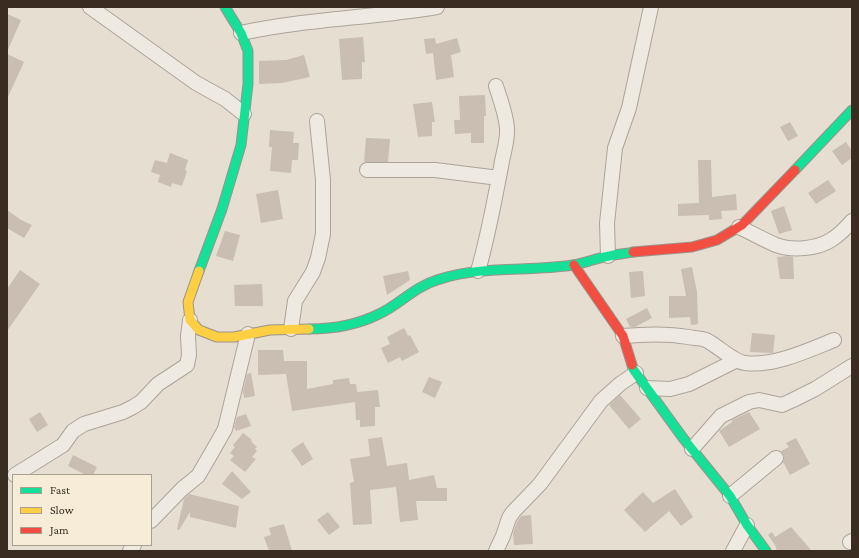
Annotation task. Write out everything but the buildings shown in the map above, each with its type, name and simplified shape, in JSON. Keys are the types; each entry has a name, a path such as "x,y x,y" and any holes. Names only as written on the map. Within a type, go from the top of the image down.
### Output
{"street":[{"path":"90,7 196,83 225,99 244,114"},
{"path":"17,474 63,445 73,431 84,424 123,412 137,404 158,384 186,365 189,355 188,336 190,320 188,302 222,209 241,145 248,84 248,51 241,33 225,7"},
{"path":"241,33 297,23 401,13 437,7"},
{"path":"608,256 607,223 615,148 629,108 651,7"},
{"path":"478,271 492,216 507,144 507,128 496,86"},
{"path":"190,320 199,330 217,337 234,337 270,330 330,329 344,327 380,314 415,290 436,280 460,274 478,271 519,270 574,264 608,256 692,247 717,240 740,227 852,110"},
{"path":"291,329 295,301 313,272 318,258 323,234 323,180 317,121"},
{"path":"367,170 435,170 499,178"},
{"path":"740,227 777,245 793,248 814,246 830,241 842,232 852,221"},
{"path":"574,264 623,336 633,369 692,449 730,496 747,525 766,551"},
{"path":"152,520 182,489 198,476 224,429 248,334"},
{"path":"623,336 660,334 705,340 737,360 744,363 757,364 774,361 804,352 834,340"},
{"path":"647,388 670,390 689,384 737,360"},
{"path":"692,449 721,416 749,402 759,400 782,404 794,400 852,366"},
{"path":"496,551 504,536 509,518 513,512 540,484 601,401 636,372"},
{"path":"730,496 776,458"},
{"path":"733,551 747,525"}],"traffic: fast":[{"path":"199,271 222,209 241,145 248,84 248,51 241,33 225,7"},
{"path":"795,170 852,110"},
{"path":"309,329 354,324 371,318 393,306 421,287 454,275 470,272 573,265 604,257 633,252"},
{"path":"632,365 633,369 683,438 730,496 747,525 766,551"}],"traffic: slow":[{"path":"199,271 188,302 190,320 199,330 217,337 234,337 270,330 309,329"}],"traffic: jam":[{"path":"633,252 692,247 717,240 742,225 795,170"},
{"path":"574,265 623,336 632,365"}]}
